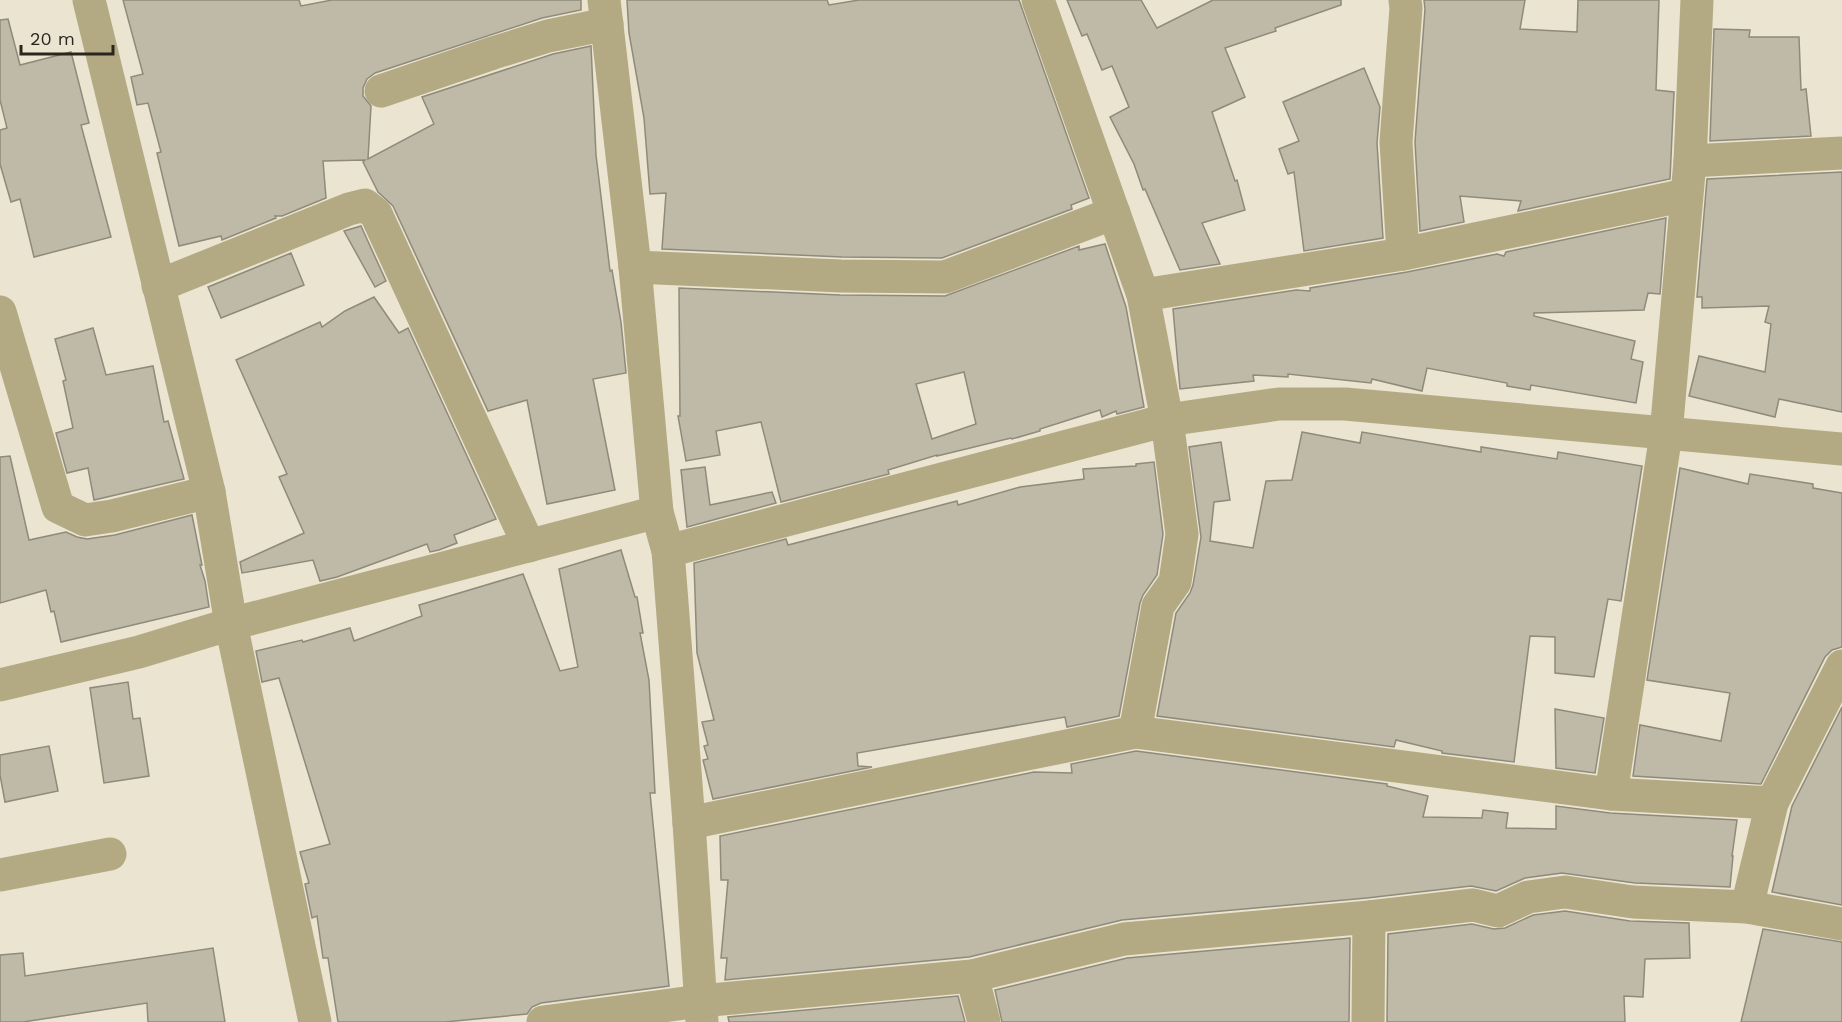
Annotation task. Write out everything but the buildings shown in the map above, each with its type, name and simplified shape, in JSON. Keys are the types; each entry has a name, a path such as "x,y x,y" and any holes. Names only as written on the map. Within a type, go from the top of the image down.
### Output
{"street":[{"path":"90,0 209,492 231,624 315,1022"},
{"path":"1038,0 1143,295 1167,420 1182,534 1175,582 1158,606 1135,732"},
{"path":"1402,254 1396,142 1405,0"},
{"path":"1611,794 1666,434 1690,161 1697,0"},
{"path":"381,91 548,36 606,12 635,267 657,512 668,551 701,1012"},
{"path":"1690,161 1842,153"},
{"path":"1143,295 1402,254 1686,195"},
{"path":"158,286 364,205 376,214 529,546"},
{"path":"635,267 841,276 945,277 1114,213"},
{"path":"0,312 58,507 85,520 112,516 209,492"},
{"path":"668,551 1167,420 1279,404 1346,404 1842,449"},
{"path":"0,685 139,652 231,624 657,512"},
{"path":"1747,907 1772,803 1842,666"},
{"path":"689,823 1135,732 1611,794 1772,803"},
{"path":"0,875 110,854"},
{"path":"543,1022 701,1012 972,976 1124,939 1370,918 1473,905 1498,911 1528,897 1565,892 1633,902 1747,907 1842,924"},
{"path":"1368,1022 1370,918"},
{"path":"972,976 984,1022"}]}
